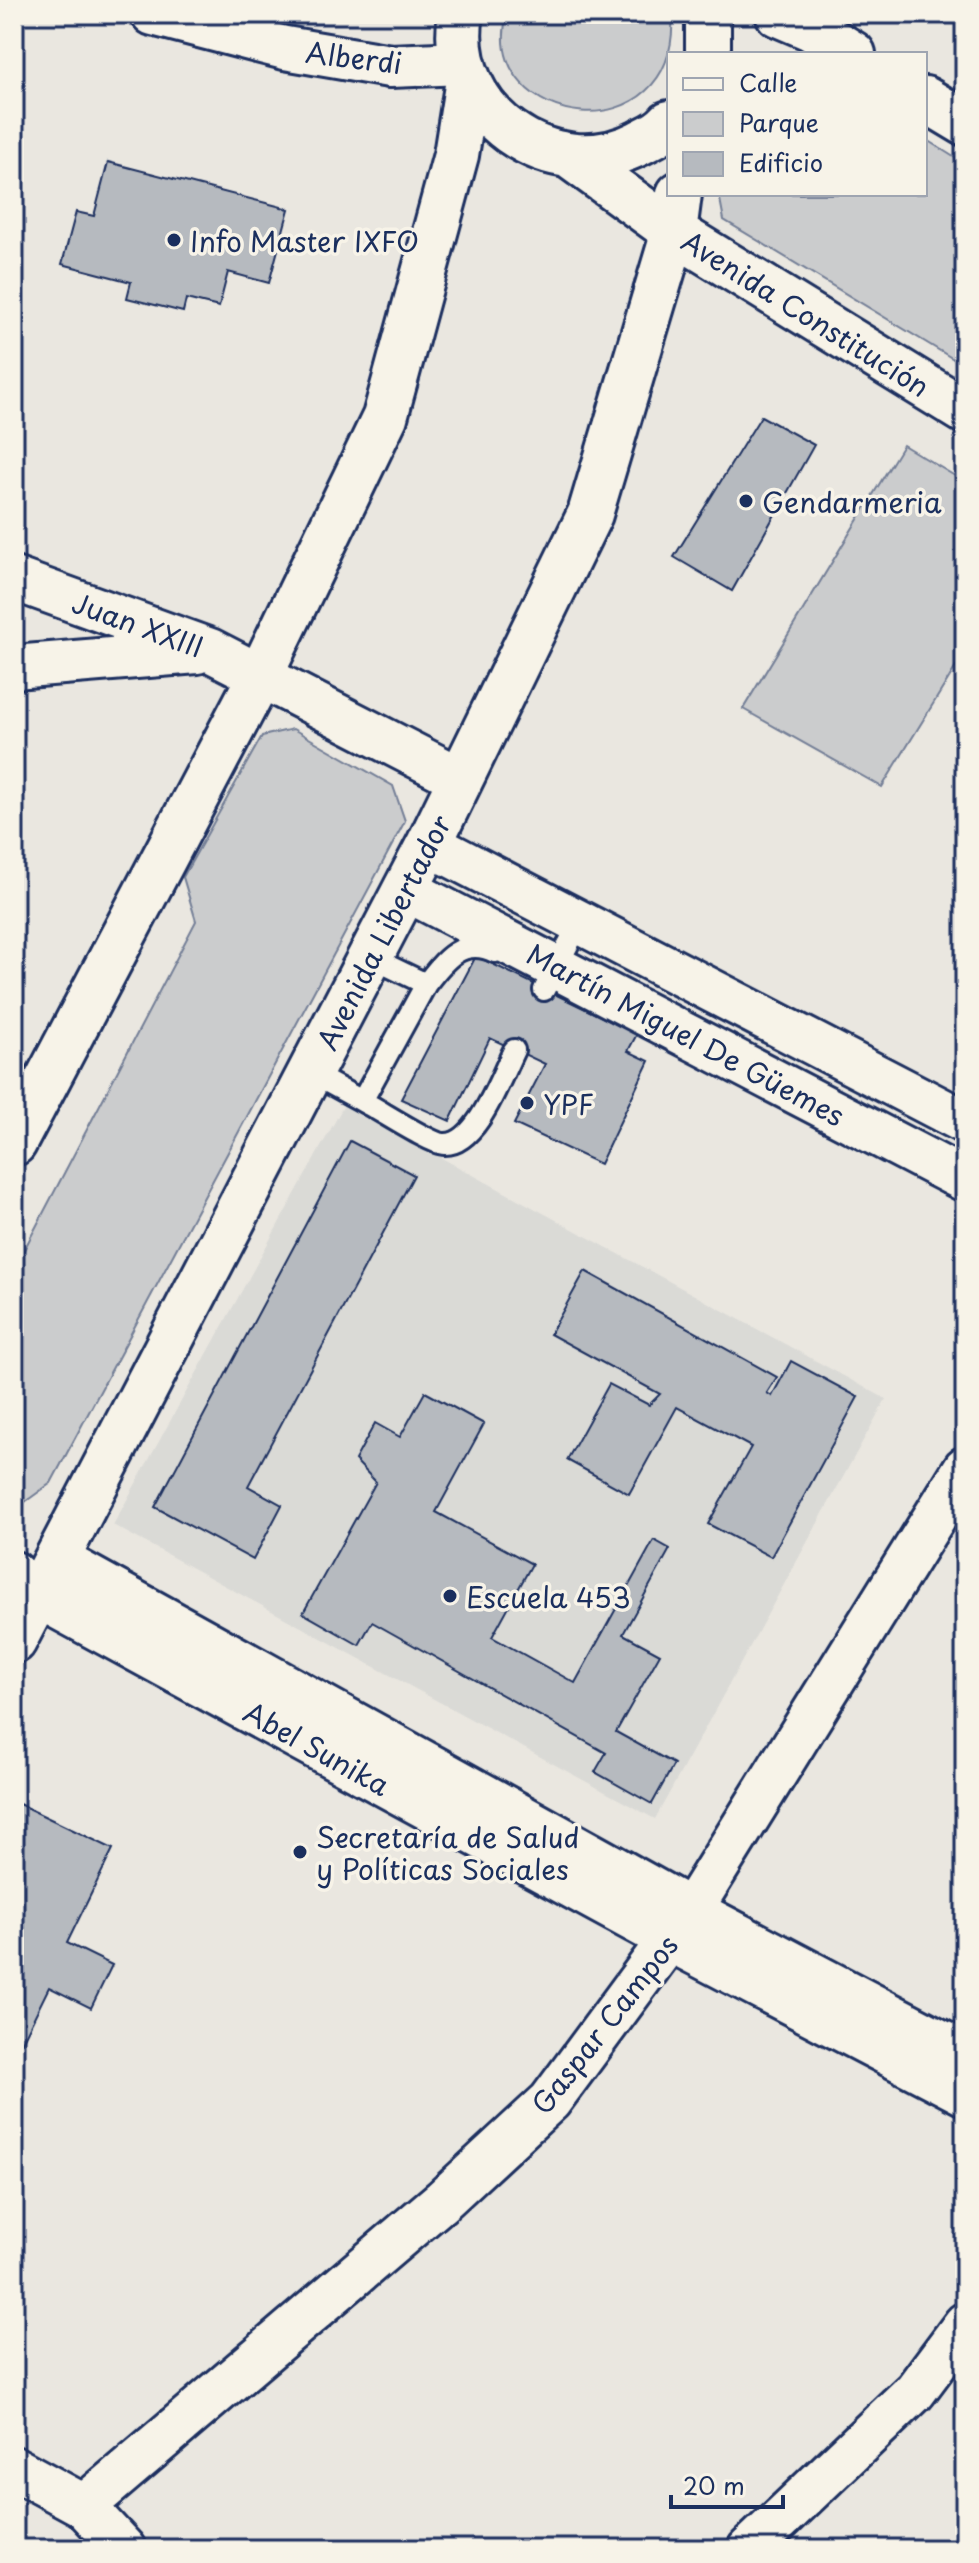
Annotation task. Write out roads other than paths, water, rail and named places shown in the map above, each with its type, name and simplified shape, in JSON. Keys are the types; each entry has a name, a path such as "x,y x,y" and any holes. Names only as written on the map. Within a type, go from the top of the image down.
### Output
{"main road":[{"path":"14,1143 260,676 385,417 456,155 466,72 461,14"},
{"path":"708,14 708,52"},
{"path":"778,14 811,28 850,52"},
{"path":"466,72 490,114 513,136 541,150 571,157 619,153 662,131 667,125"},
{"path":"927,100 965,123"},
{"name":"Avenida Constitución","path":"571,157 676,213 965,411"},
{"name":"Avenida Libertador","path":"14,1641 36,1576 311,1073 429,844 590,514 676,213"}],"street":[{"name":"Alberdi","path":"153,14 285,48 375,63 466,72"},
{"name":"Juan XXIII","path":"15,580 210,650 459,778"},
{"path":"14,667 210,650"},
{"name":"Martín Miguel De Güemes","path":"429,844 581,920 965,1122"},
{"name":"Martín Miguel De Güemes","path":"405,889 550,978 965,1180"},
{"name":"Gaspar Campos","path":"84,2506 443,2200 550,2101 680,1925 965,1468"},
{"name":"Abel Sunika","path":"36,1576 680,1925 965,2094"},
{"name":"Abel Sunika","path":"680,1925 965,2054"},
{"path":"749,2549 915,2391 965,2324"},
{"path":"14,2468 84,2506 124,2549"}],"lane":[{"path":"362,1101 426,984 445,959 463,948 483,946 550,978 581,920"},
{"path":"370,957 426,984"},
{"path":"311,1073 442,1145 461,1142 472,1131 514,1050"}],"place":[{"name":"Info Master IXFO","path":"174,240"},
{"name":"Gendarmeria","path":"746,501"},
{"name":"YPF","path":"527,1103"},
{"name":"Escuela 453","path":"450,1596"},
{"name":"Secretaría de Salud y Políticas Sociales","path":"300,1852"}]}
